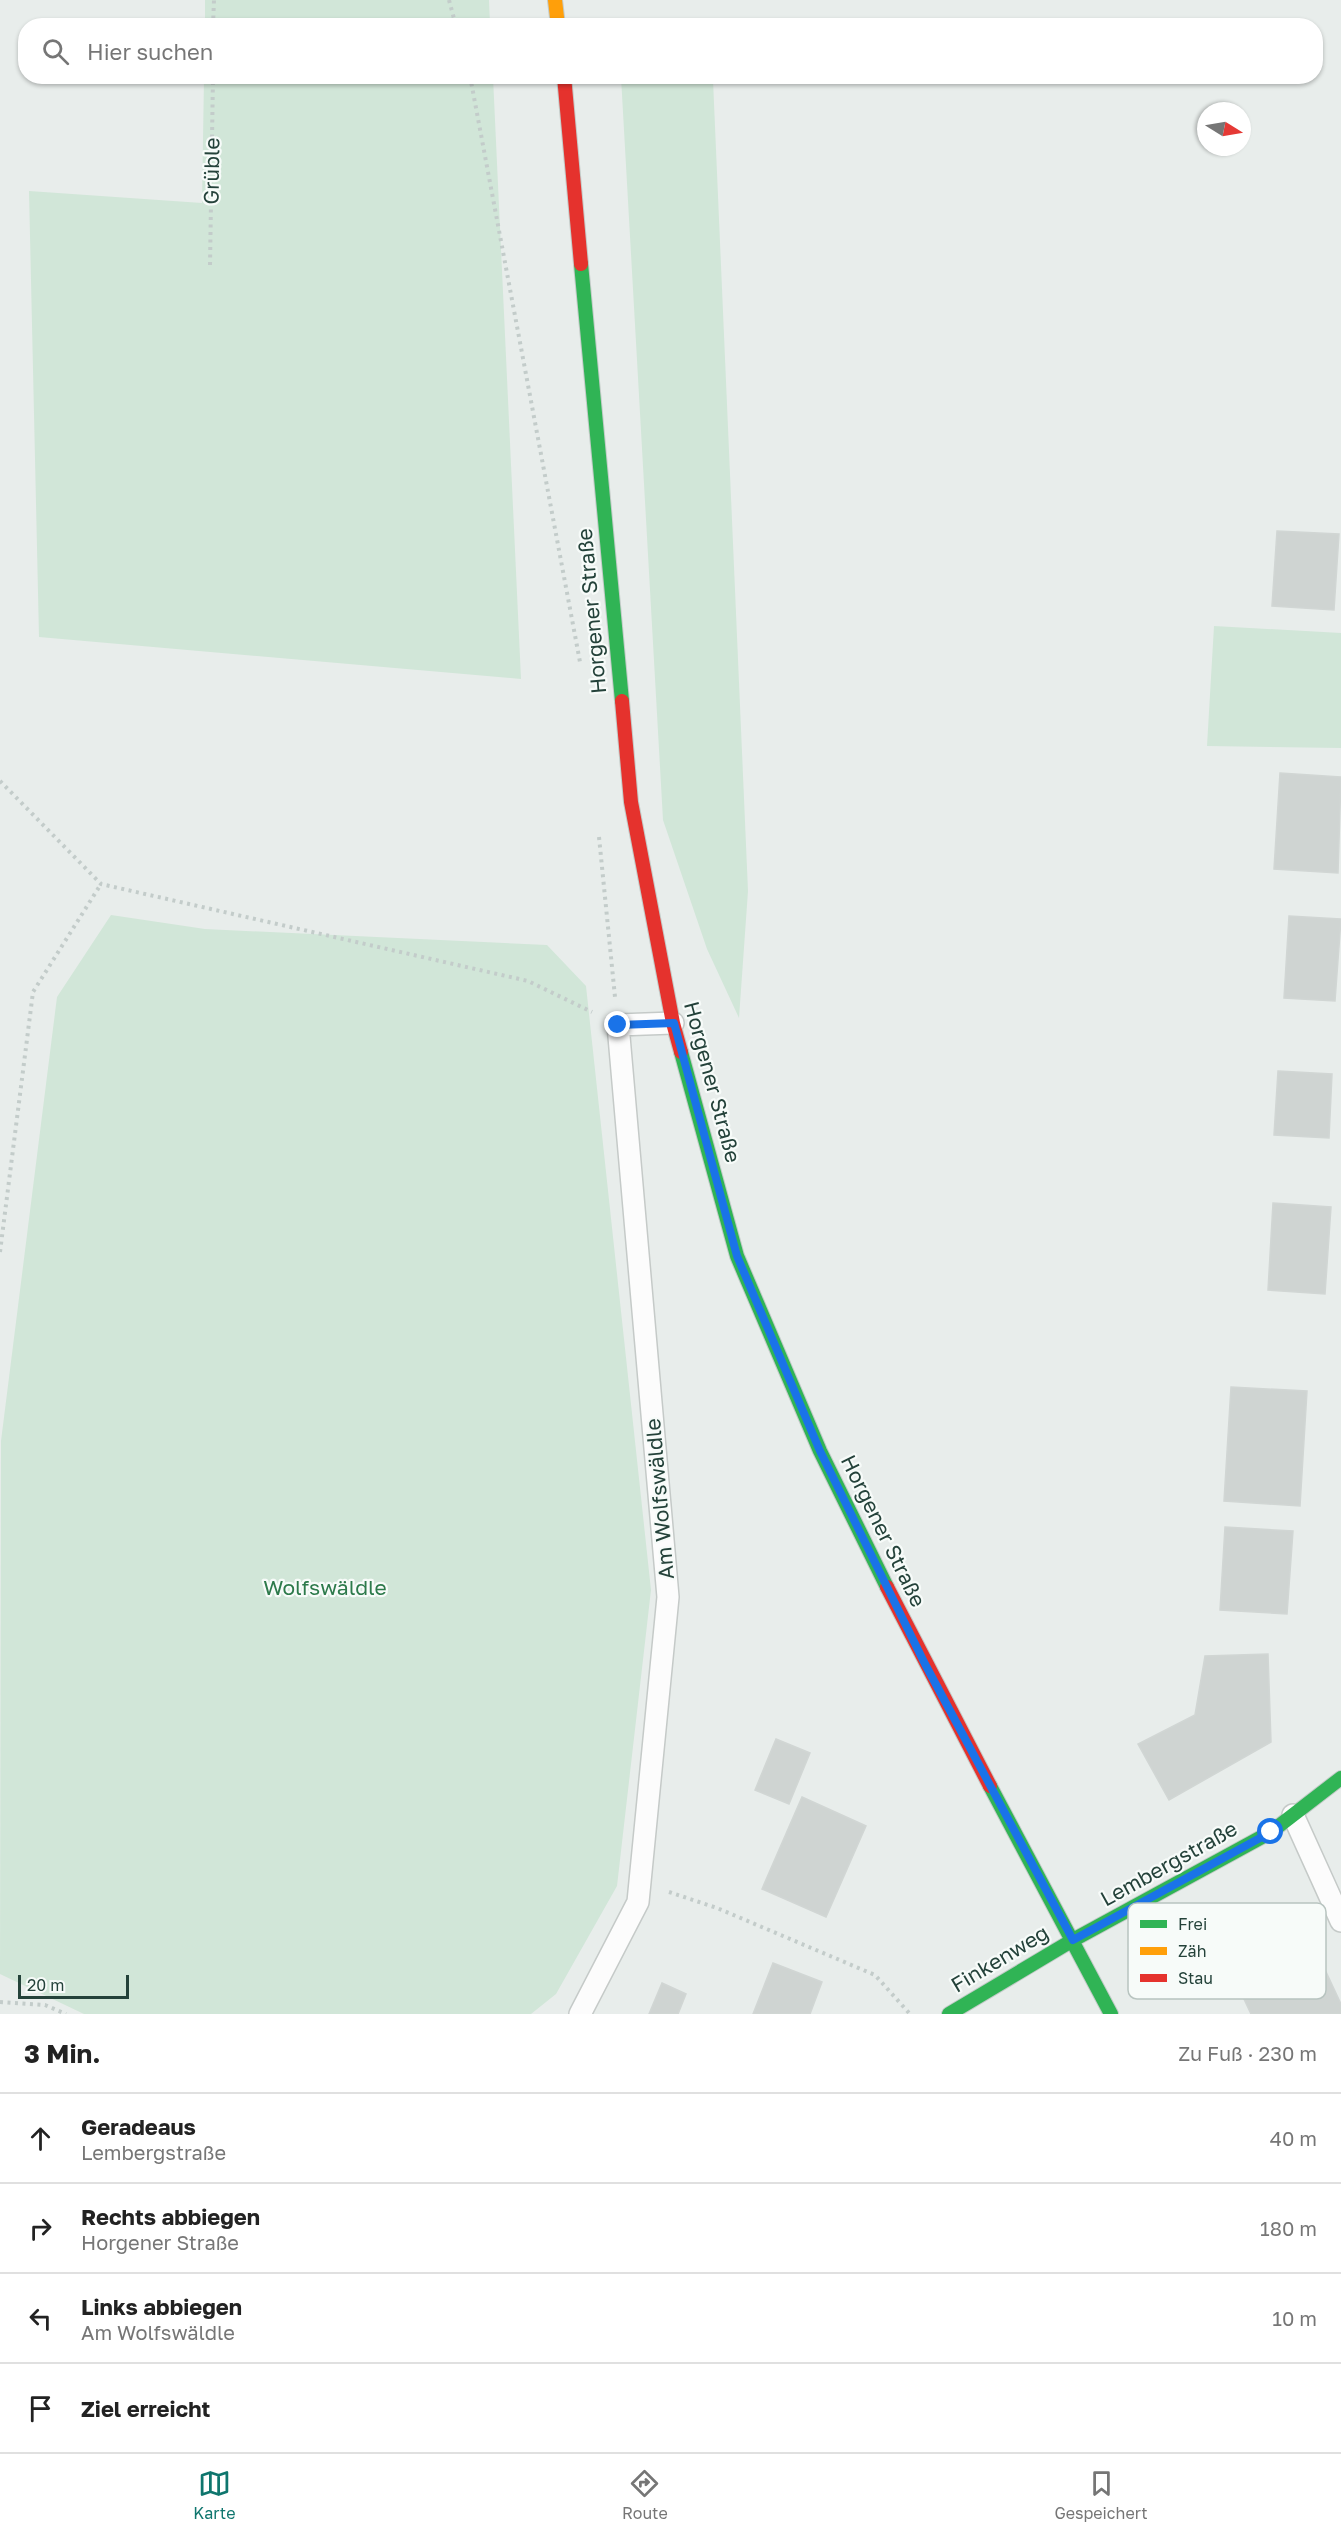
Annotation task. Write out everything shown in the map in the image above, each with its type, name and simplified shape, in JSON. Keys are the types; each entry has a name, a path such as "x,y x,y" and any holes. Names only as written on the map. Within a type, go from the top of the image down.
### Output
{"street":[{"path":"555,0 557,18"},
{"name":"Horgener Straße","path":"565,84 631,802 674,1023 737,1256 820,1451 925,1664 1111,2014"},
{"name":"Lembergstraße","path":"1141,1903 1271,1832 1341,1778"},
{"name":"Lembergstraße","path":"1073,1940 1128,1910"},
{"name":"Finkenweg","path":"949,2014 1073,1940"}],"lane":[{"path":"618,1025 674,1023"},
{"name":"Am Wolfswäldle","path":"580,2014 638,1902 668,1597 618,1025"},
{"path":"1293,1815 1341,1921"}],"path":[{"path":"213,18 214,0"},
{"path":"449,0 454,18"},
{"name":"Grüble","path":"210,265 213,84"},
{"path":"471,84 580,667"},
{"path":"0,781 101,884 528,981 618,1025"},
{"path":"598,829 618,1025"},
{"path":"0,1252 33,992 101,884"},
{"path":"640,1882 717,1908 875,1975 910,2014"},
{"path":"0,2002 45,2005 66,2014"}],"green space":[{"path":"205,0 489,0 490,18 205,18"},
{"path":"204,84 493,84 521,679 39,637 29,191 202,203"},
{"path":"621,84 713,84 748,891 739,1018 707,949 663,820"},
{"path":"1214,626 1341,633 1341,748 1207,746"},
{"name":"Wolfswäldle","path":"111,915 205,929 547,945 586,986 651,1590 617,1886 556,1994 531,2014 84,2014 0,1974 1,1441 57,997"}],"building":[{"path":"1277,531 1339,534 1334,610 1272,606"},
{"path":"1280,773 1341,777 1338,873 1274,869"},
{"path":"1289,916 1341,919 1335,1001 1284,998"},
{"path":"1278,1071 1332,1074 1329,1138 1274,1135"},
{"path":"1273,1203 1331,1207 1325,1294 1268,1290"},
{"path":"1231,1387 1307,1391 1300,1506 1224,1501"},
{"path":"1225,1527 1293,1531 1287,1614 1220,1610"},
{"path":"1268,1654 1271,1742 1169,1800 1138,1744 1195,1715 1205,1656"},
{"path":"776,1739 810,1753 789,1804 755,1790"},
{"path":"802,1797 866,1826 826,1917 762,1889"},
{"path":"773,1963 822,1982 810,2014 753,2014"},
{"path":"1326,1972 1341,2004 1341,2014 1251,2014 1244,1999 1326,1999"},
{"path":"662,1983 686,1994 678,2014 649,2014"}],"traffic: fast":[{"path":"581,264 622,701"},
{"path":"681,1052 737,1256 820,1451 887,1587"},
{"path":"1141,1903 1271,1832 1341,1778"},
{"path":"990,1786 1111,2014"},
{"path":"949,2014 1128,1910"}],"traffic: slow":[{"path":"555,0 557,18"}],"traffic: jam":[{"path":"565,84 581,264"},
{"path":"622,701 631,802 673,1023 681,1052"},
{"path":"887,1587 990,1786"}],"route":[{"path":"618,1025 674,1023 737,1256 820,1451 925,1664 1073,1940 1271,1832"}]}
